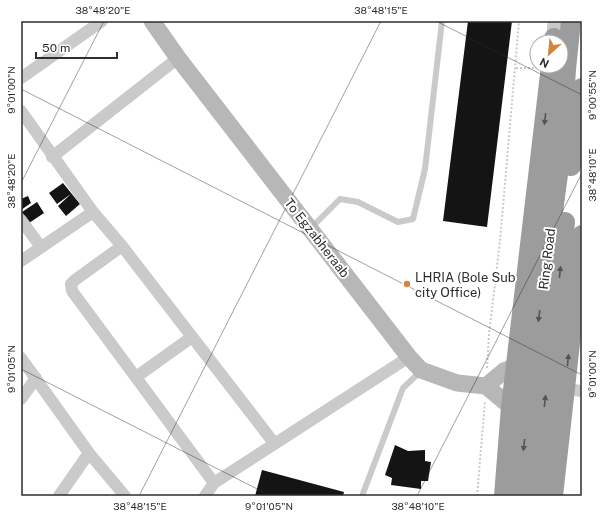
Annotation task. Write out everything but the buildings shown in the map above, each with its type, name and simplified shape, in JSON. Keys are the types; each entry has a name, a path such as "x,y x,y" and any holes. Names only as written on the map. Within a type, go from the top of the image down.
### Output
{"highway":[{"name":"Ring Road","path":"519,496 535,346 561,152 560,139 572,21"},
{"path":"504,496 511,407 517,366 523,298 552,74"},
{"path":"554,74 560,139"},
{"name":"Ring Road","path":"550,495 572,156 582,88"},
{"path":"550,495 574,390 581,247"}],"main road":[{"name":"To Egzabheraab","path":"152,21 178,58 409,358 421,370 457,383 486,386"},
{"path":"511,407 486,386 504,371 517,366"}],"street":[{"path":"21,78 102,21"},
{"path":"52,157 178,58"},
{"path":"21,111 52,157 93,212 122,246 274,443"},
{"path":"21,261 93,212"},
{"path":"21,220 41,247"},
{"path":"122,246 71,284 72,291 214,483"},
{"path":"136,378 192,337"},
{"path":"21,358 90,453 125,496"},
{"path":"205,496 214,483 274,443 409,358"},
{"path":"21,399 36,378"},
{"path":"59,496 90,453"}],"lane":[{"path":"310,229 340,199 358,202 398,222 413,219 420,199 425,169 442,21"},
{"path":"362,496 403,388 421,370"}],"path":[{"path":"477,496 489,334 500,241 519,21"},
{"path":"516,68 529,68"}],"place":[{"name":"LHRIA (Bole Sub city Office)","path":"407,284"}]}
